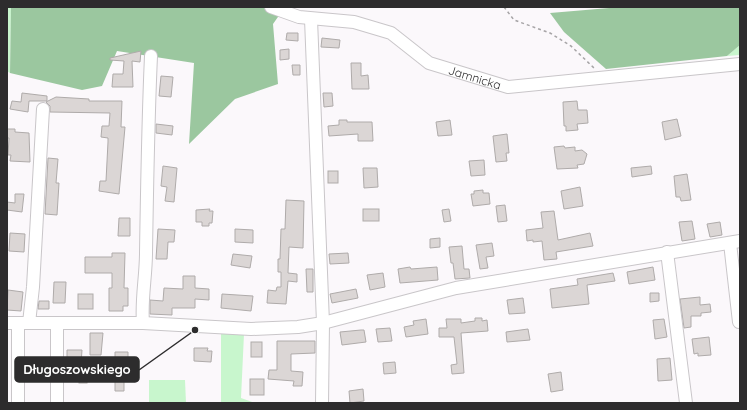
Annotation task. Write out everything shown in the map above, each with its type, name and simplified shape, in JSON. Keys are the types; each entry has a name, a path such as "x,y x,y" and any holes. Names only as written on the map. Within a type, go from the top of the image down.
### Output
{"street":[{"name":"Jamnicka","path":"271,7 311,19 354,22 391,33 429,63 508,87 740,64"},
{"path":"311,19 323,323 322,403"},
{"path":"143,323 142,313 146,254 146,180 151,56"},
{"path":"18,403 18,323 33,287 43,109"},
{"path":"18,323 143,323 251,329 298,327 323,323 456,288 735,242 739,322"},
{"path":"667,252 686,403"},
{"path":"57,323 57,403"}],"path":[{"path":"504,7 514,20 550,33 571,46 604,77"}],"green space":[{"path":"7,7 11,7 10,73 7,71"},
{"path":"11,7 285,7 273,24 278,84 235,99 189,144 194,63 117,51 102,86 82,90 10,73"},
{"path":"621,7 740,7 740,45 727,56 606,69 564,32 550,13"},
{"path":"740,45 740,55 727,56"},
{"path":"221,334 244,334 241,398 255,403 221,403"},
{"path":"149,380 185,380 186,403 149,403"}],"building":[{"path":"287,33 298,33 298,41 286,40"},
{"path":"322,38 340,40 339,48 321,47"},
{"path":"289,49 289,59 280,60 280,50"},
{"path":"141,51 140,62 132,61 133,87 112,87 113,74 123,74 124,61 110,60 110,58"},
{"path":"351,63 361,63 361,76 368,75 369,89 352,89"},
{"path":"292,65 300,65 300,75 293,75"},
{"path":"161,76 173,77 171,97 159,96"},
{"path":"22,93 47,96 47,101 29,101 28,112 10,109 12,101 21,102"},
{"path":"323,93 332,93 333,106 324,107"},
{"path":"56,97 89,99 89,101 122,101 121,127 125,127 119,194 99,191 100,181 106,181 108,142 108,138 101,137 102,126 109,126 110,113 50,112 50,106 46,102"},
{"path":"577,101 578,110 587,110 588,123 577,124 578,130 566,131 566,126 564,126 563,102"},
{"path":"677,119 681,136 665,140 662,122"},
{"path":"339,120 347,120 347,122 372,122 373,141 358,141 358,134 329,136 328,126 339,125"},
{"path":"450,120 452,135 438,136 436,122"},
{"path":"156,124 173,126 172,135 156,133"},
{"path":"7,129 15,129 15,132 29,133 30,162 10,161 11,155 8,155 9,138 7,138"},
{"path":"507,134 509,153 506,153 507,161 496,162 493,136"},
{"path":"564,146 565,148 575,147 575,151 582,150 587,154 584,164 577,165 578,168 557,169 554,147"},
{"path":"48,158 58,159 56,183 59,183 57,215 45,214"},
{"path":"484,160 485,175 471,176 469,161"},
{"path":"163,166 177,168 174,202 165,201 167,187 161,186"},
{"path":"651,166 652,174 632,177 631,168"},
{"path":"363,168 377,168 378,187 364,188"},
{"path":"328,171 338,171 338,183 328,183"},
{"path":"687,174 691,200 681,201 680,197 676,197 674,176"},
{"path":"580,187 583,206 564,209 561,191"},
{"path":"483,190 483,193 489,193 490,204 473,206 471,194 474,194 474,191"},
{"path":"15,194 24,194 22,212 7,210 7,202 15,203"},
{"path":"286,200 304,201 303,248 289,247 288,273 297,274 297,282 288,281 286,304 267,303 268,290 276,291 277,287 281,287 281,272 278,272 278,259 280,259 281,229 285,229"},
{"path":"505,205 507,221 498,222 496,206"},
{"path":"210,209 209,211 213,211 212,223 209,223 209,226 202,226 202,222 196,222 196,210"},
{"path":"363,209 379,209 379,221 363,221"},
{"path":"449,209 451,221 444,222 442,210"},
{"path":"554,211 558,240 590,233 593,246 556,252 557,259 544,260 542,241 527,241 526,230 543,228 541,212"},
{"path":"119,218 130,218 130,236 118,236"},
{"path":"692,221 695,239 682,241 679,222"},
{"path":"720,222 722,235 710,237 707,224"},
{"path":"158,229 175,230 174,242 168,242 167,259 156,259"},
{"path":"235,229 253,230 253,243 235,242"},
{"path":"10,233 25,234 24,252 9,251"},
{"path":"440,238 440,247 430,248 430,239"},
{"path":"492,243 494,256 486,257 488,268 480,269 476,245"},
{"path":"462,246 464,269 469,269 470,278 455,279 449,247"},
{"path":"112,253 125,253 124,288 128,288 128,306 123,306 123,311 109,311 109,288 112,288 112,273 85,273 85,257 112,257"},
{"path":"348,253 349,263 330,264 329,254"},
{"path":"233,254 252,256 250,268 231,265"},
{"path":"410,267 411,269 437,267 438,280 400,283 398,269"},
{"path":"653,267 655,280 629,284 627,272"},
{"path":"306,269 313,269 313,292 307,292"},
{"path":"383,273 385,287 370,290 367,275"},
{"path":"613,273 615,281 587,285 589,304 552,308 550,289 578,285 577,279"},
{"path":"183,276 195,276 195,288 209,289 209,300 195,299 195,308 172,308 172,315 150,314 150,300 163,301 164,288 183,289"},
{"path":"54,282 66,282 65,303 53,303"},
{"path":"356,289 358,298 332,303 330,294"},
{"path":"8,290 23,292 21,311 7,310"},
{"path":"650,293 659,293 659,301 650,302"},
{"path":"78,294 93,294 93,309 78,309"},
{"path":"222,294 253,296 251,311 221,308"},
{"path":"700,297 700,305 710,304 711,312 701,313 701,316 691,316 691,327 684,328 680,299"},
{"path":"523,298 525,313 509,314 507,300"},
{"path":"39,301 49,301 49,309 38,309"},
{"path":"475,318 482,318 482,321 487,320 488,331 461,333 464,373 452,374 451,365 457,364 454,337 439,337 439,328 447,328 446,319 461,319 461,323 475,321"},
{"path":"426,319 428,334 406,337 404,327 414,325 413,321"},
{"path":"664,319 667,337 655,339 653,320"},
{"path":"390,328 392,341 378,342 376,329"},
{"path":"528,329 530,340 507,342 506,332"},
{"path":"364,330 366,342 342,345 340,332"},
{"path":"90,333 103,333 101,355 90,355"},
{"path":"709,337 711,355 698,356 698,353 694,354 692,339"},
{"path":"277,341 315,341 315,353 291,354 291,371 303,372 302,386 293,386 294,381 268,379 269,370 277,370"},
{"path":"251,342 262,342 262,357 251,357"},
{"path":"194,348 208,348 207,351 212,351 211,362 194,361"},
{"path":"67,350 82,350 81,364 67,363"},
{"path":"115,352 128,352 128,373 124,373 124,391 115,391"},
{"path":"670,358 672,380 658,381 657,359"},
{"path":"395,362 396,373 384,374 383,363"},
{"path":"79,372 87,372 87,383 79,383"},
{"path":"561,372 563,390 551,392 548,374"},
{"path":"250,379 264,379 264,395 250,395"},
{"path":"363,389 364,401 350,403 349,391"}],"place":[{"name":"Długoszowskiego","path":"195,330"}]}
